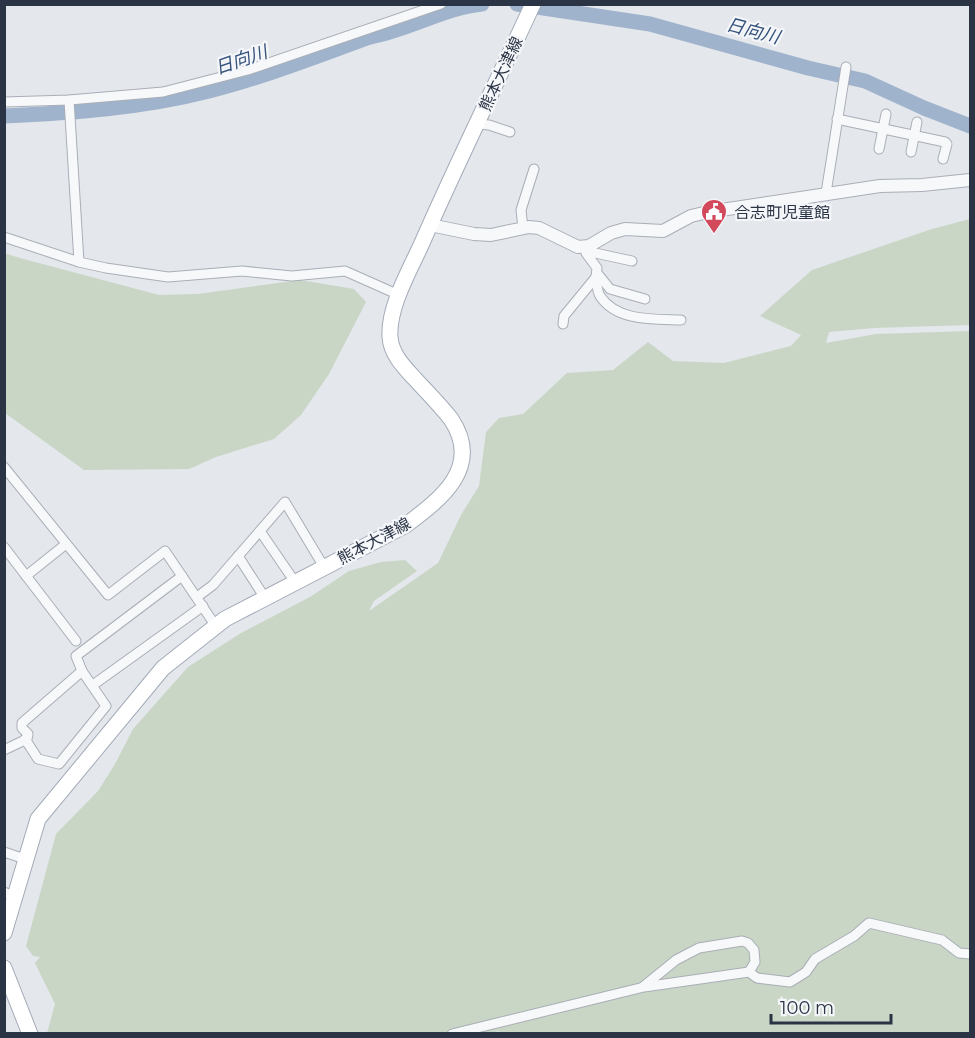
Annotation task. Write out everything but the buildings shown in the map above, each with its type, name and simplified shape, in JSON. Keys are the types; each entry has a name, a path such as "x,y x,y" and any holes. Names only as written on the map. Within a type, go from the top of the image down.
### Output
{"main road":[{"name":"熊本大津線","path":"4,933 8,896 25,859 34,828 44,810 163,668 215,625 406,525 444,495 454,482 460,466 462,450 459,435 451,420 400,362 392,348 390,323 399,295 430,225 530,10"},
{"path":"4,968 29,1033"}],"street":[{"path":"4,102 69,100 163,92 248,70 441,4"},
{"path":"826,193 846,67"},
{"path":"69,100 78,262"},
{"path":"879,149 886,114"},
{"path":"837,119 945,142 947,144 943,159"},
{"path":"911,152 917,122"},
{"path":"477,124 489,124 510,132"},
{"path":"523,228 521,210 534,169"},
{"path":"585,250 611,233 625,230 663,231 691,216 708,212 880,186 970,180"},
{"path":"430,225 490,235 523,228 539,228 585,250 632,261"},
{"path":"4,237 78,262 168,277 242,271 292,276 345,270 399,295"},
{"path":"585,250 597,268 596,275 601,298 616,309 645,319 681,320"},
{"path":"596,275 610,289 645,299"},
{"path":"563,324 564,316 596,275"},
{"path":"4,467 108,595 165,551 215,625"},
{"path":"197,597 213,585 285,502 324,567"},
{"path":"260,531 295,582"},
{"path":"26,576 66,544"},
{"path":"4,547 76,641"},
{"path":"238,556 265,598"},
{"path":"25,739 38,759 59,764 106,706 82,671 76,656 182,576"},
{"path":"93,685 203,606"},
{"path":"4,750 25,739 27,734 22,728 22,723 82,671"},
{"path":"4,852 25,859"},
{"path":"452,1034 642,988 749,972 757,978 790,982 806,972 815,958 854,936 869,923 942,940 958,953 970,954"},
{"path":"642,988 676,960 699,948 742,941 748,943 754,950 754,962 749,972"}],"green space":[{"path":"970,219 970,325 829,332 826,343 876,334 970,331 970,1033 503,1034 498,1031 490,1034 47,1033 55,1004 35,963 40,957 33,956 26,946 56,834 98,791 133,729 188,667 241,633 310,597 349,571 381,562 405,560 417,571 374,601 369,611 438,563 461,515 479,486 486,432 499,418 523,414 567,373 613,370 648,342 673,361 724,363 791,346 801,335 760,316 812,270 932,229"},
{"path":"4,253 159,295 198,294 300,280 354,289 366,302 329,374 301,415 274,439 216,457 189,469 84,470 5,413"}],"waterway":[{"name":"日向川","path":"4,116 107,109 184,97 270,73 370,37 454,10 482,4"},
{"name":"日向川","path":"517,4 650,24 808,68 865,81 970,126"}],"place":[{"name":"合志町児童館","path":"714,235"}]}
